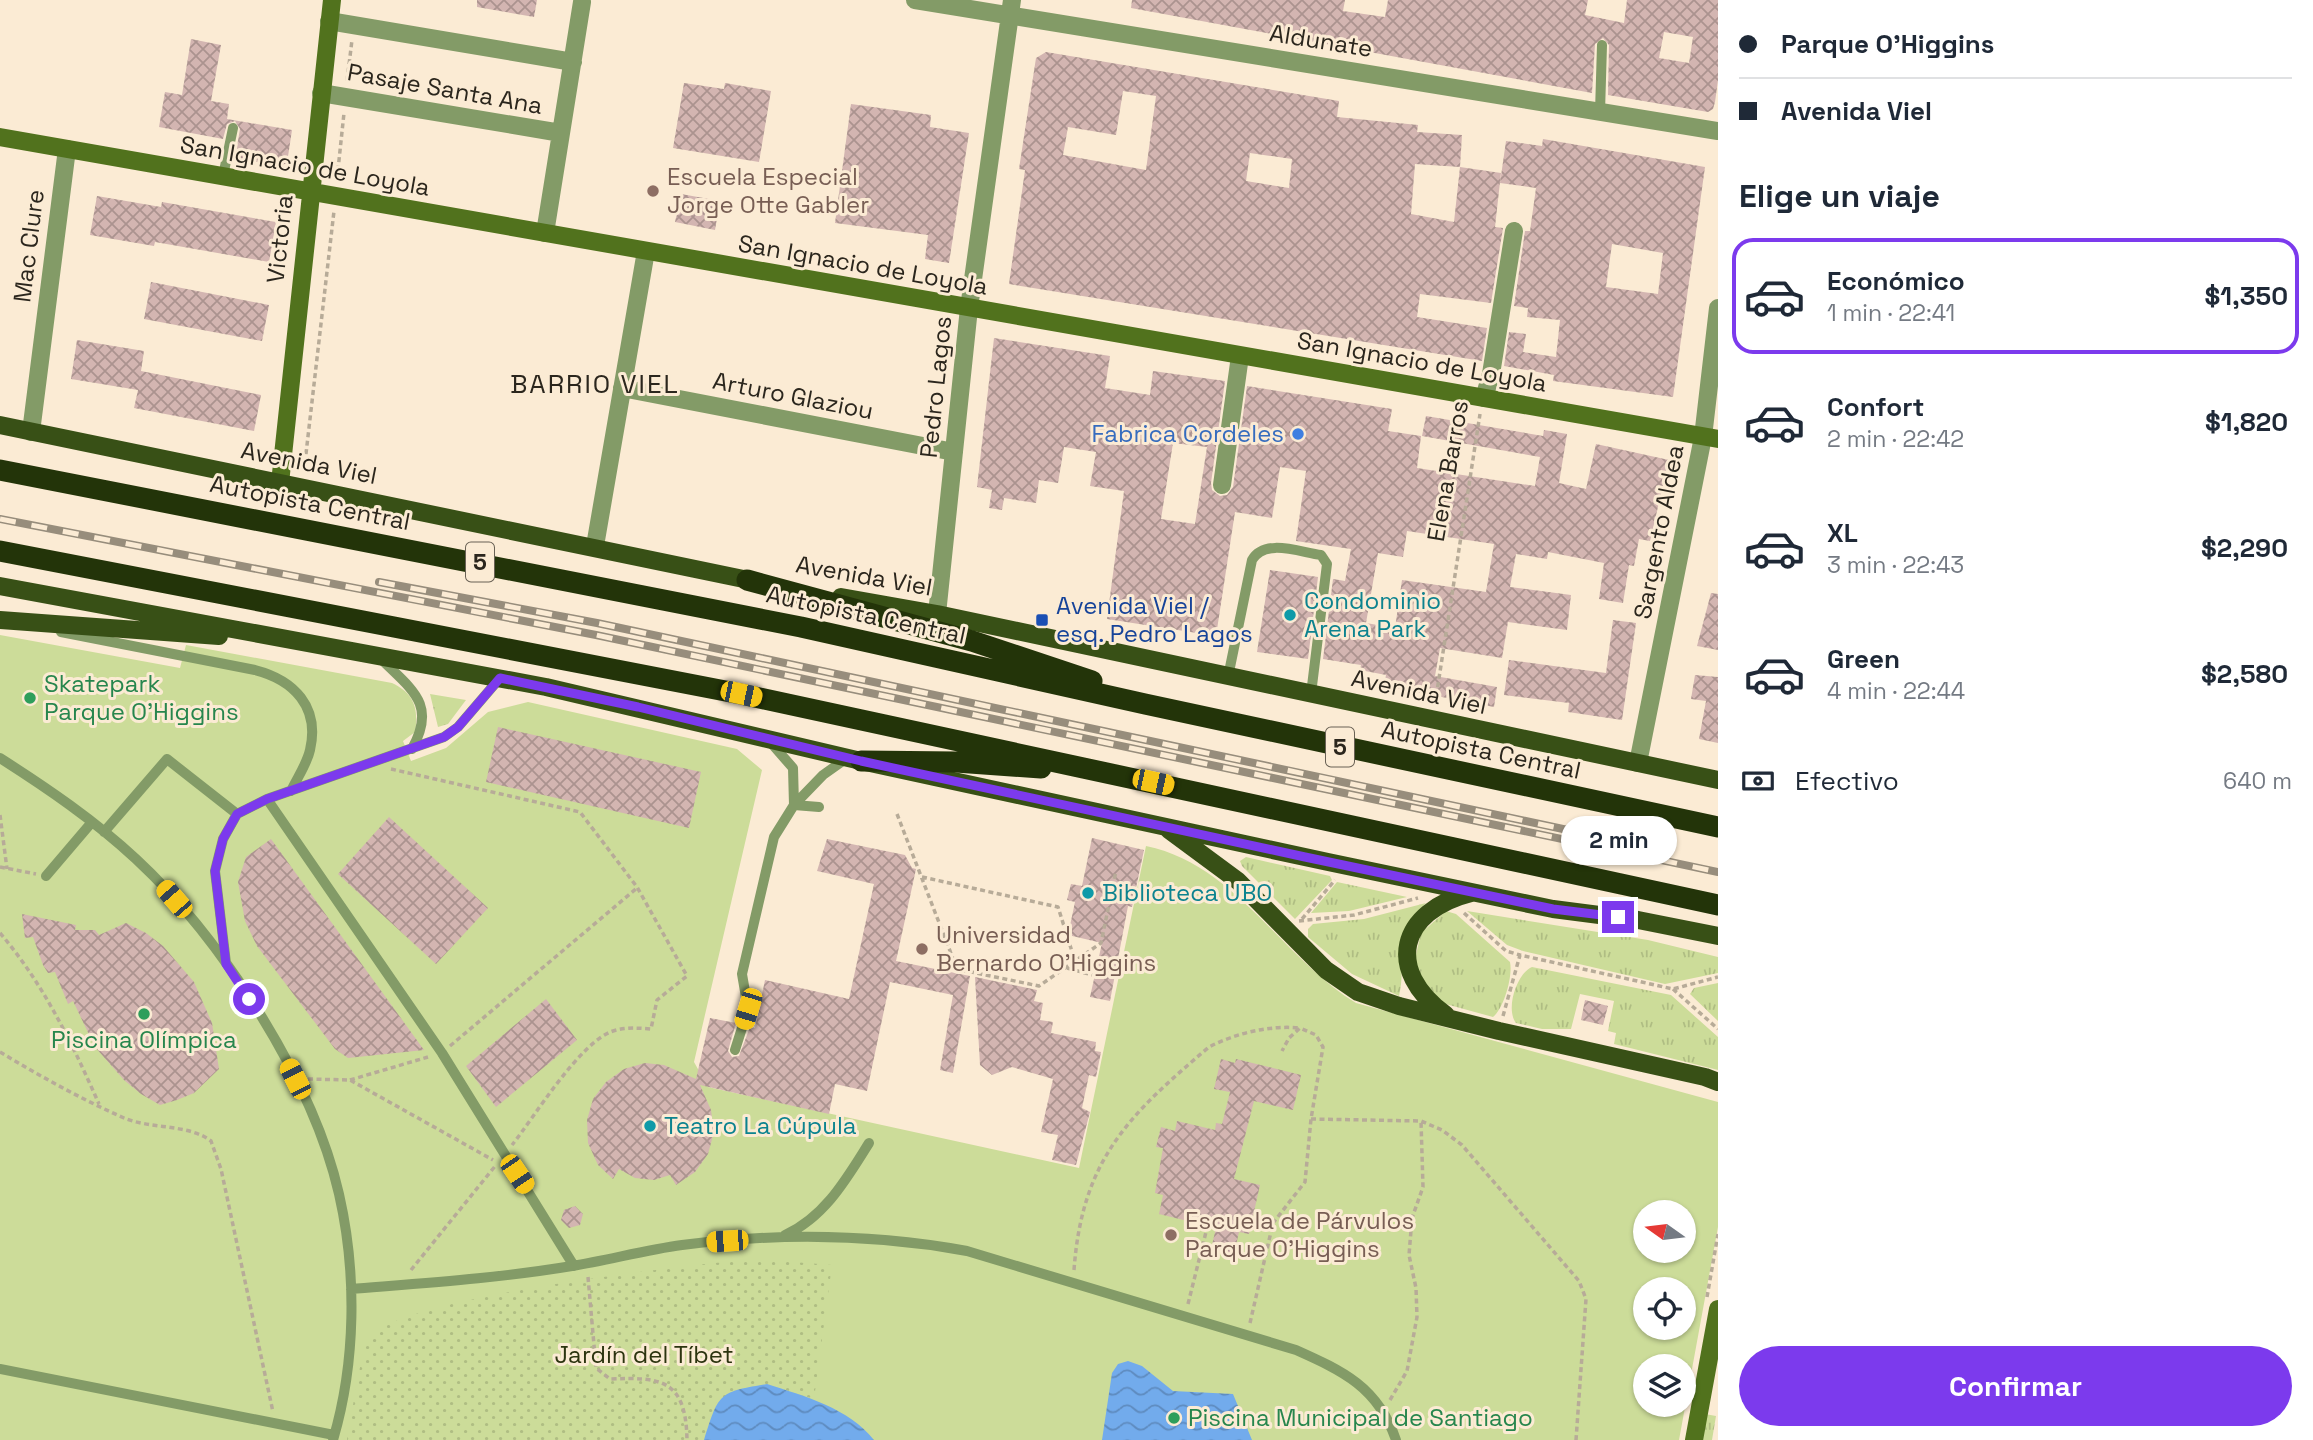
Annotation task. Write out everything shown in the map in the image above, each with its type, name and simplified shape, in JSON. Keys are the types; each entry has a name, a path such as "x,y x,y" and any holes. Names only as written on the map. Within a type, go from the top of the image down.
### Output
{"highway":[{"name":"Autopista Central","path":"0,470 801,626 1145,704 1718,827"},
{"path":"0,551 629,671 1718,905"},
{"path":"747,580 1014,654 1145,704"},
{"path":"854,760 956,762 1102,771"}],"main road":[{"name":"Avenida Viel","path":"0,425 594,546 747,580 937,614 1718,780"},
{"path":"0,586 500,678 588,696 854,760 1472,892 1718,936"},
{"path":"7,621 180,635 268,636"},
{"path":"1163,826 1238,881 1326,970 1359,992 1499,1031 1714,1079"},
{"path":"1451,1019 1416,988 1407,964 1413,933 1425,916 1441,903 1472,892"}],"street":[{"name":"Victoria","path":"280,483 332,0"},
{"name":"Aldunate","path":"915,0 1011,8 1718,131"},
{"path":"545,233 582,2"},
{"name":"Pedro Lagos","path":"937,614 969,308 1011,8"},
{"path":"329,21 573,62"},
{"name":"Pasaje Santa Ana","path":"321,93 561,134"},
{"name":"San Ignacio de Loyola","path":"0,137 1711,438"},
{"name":"Mac Clure","path":"31,432 67,149"},
{"name":"Elena Barros","path":"1484,398 1491,374 1514,231"},
{"path":"594,546 646,251"},
{"name":"Sargento Aldea","path":"1638,763 1711,438 1718,308"},
{"path":"1222,485 1240,356"},
{"name":"Arturo Glaziou","path":"622,388 954,452"},
{"path":"1694,1440 1711,1381 1718,1309"}],"lane":[{"path":"1600,112 1602,45"},
{"path":"223,176 233,128"},
{"path":"1228,677 1252,560 1256,552 1266,547 1321,555 1327,564 1311,695"},
{"path":"7,621 254,670 285,680 300,696 311,726 310,750 291,791"},
{"path":"378,656 420,700 424,717 421,732 412,749"},
{"path":"226,964 215,871 223,839 237,814 267,799 444,737 458,727 500,678"},
{"path":"763,738 784,754 793,768 794,805"},
{"path":"0,758 92,822 163,887 226,964 261,1016 295,1079 339,1192 349,1251 351,1289 348,1349 334,1438 0,1369"},
{"path":"104,832 167,759 237,814"},
{"path":"735,1050 748,1009 742,974 774,837 794,805 823,775 854,760"},
{"path":"267,799 442,1053 573,1266"},
{"path":"794,805 819,807"},
{"path":"46,876 92,822"},
{"path":"778,1238 800,1228 816,1216 852,1170 869,1143"},
{"path":"351,1289 573,1266 681,1245 778,1238 853,1238 943,1247 1073,1282 1296,1350 1347,1373 1382,1410 1396,1440"}],"path":[{"path":"304,472 335,196"},
{"name":"Elena Barros","path":"1433,720 1484,398"},
{"path":"368,764 580,812 637,887 687,976 657,1000 651,1029 630,1028 611,1032 587,1048 505,1155"},
{"path":"897,814 957,969 1039,986 1101,943 1116,871"},
{"path":"0,815 7,869"},
{"path":"0,867 46,876"},
{"path":"922,877 1058,907 1075,961"},
{"path":"1289,933 1336,879"},
{"path":"295,1079 350,1080 442,1053 637,887"},
{"path":"1302,919 1354,915 1419,898 1457,906 1506,951 1520,955 1673,989 1718,977"},
{"path":"0,933 22,958 48,999 100,1105"},
{"path":"1499,1031 1520,955"},
{"path":"1066,968 1092,975"},
{"path":"1673,989 1718,1029"},
{"path":"1073,1282 1076,1246 1094,1176 1105,1153 1132,1119 1209,1047 1223,1040 1272,1027 1300,1028 1316,1035 1323,1047 1311,1119 1305,1182 1273,1223 1247,1335"},
{"path":"1282,1051 1289,1038 1300,1028"},
{"path":"0,1052 55,1086 141,1124 200,1135 211,1141 221,1169 276,1424"},
{"path":"350,1080 498,1163 399,1285"},
{"path":"1311,1119 1421,1121 1442,1130 1462,1145 1579,1281 1586,1298 1586,1317 1576,1440"},
{"path":"1382,1410 1407,1371 1417,1317 1416,1288 1409,1255 1412,1218 1423,1187 1421,1121"},
{"path":"1185,1316 1206,1232"},
{"path":"587,1262 596,1368 610,1379 654,1378 669,1386 682,1409 687,1440"}],"green space":[{"path":"0,635 180,668 186,645 392,683 410,697 415,709 415,732 403,741 411,761 446,748 488,712 528,702 737,749 762,770 694,1062 708,1087 1079,1168 1146,846 1178,856 1206,872 1257,914 1329,984 1356,1003 1718,1102 1718,1227 1695,1354 1633,1354 1633,1417 1683,1417 1679,1440 0,1440"},
{"path":"430,694 466,700 448,724 438,727"},
{"path":"1246,857 1330,876 1332,880 1295,919 1242,866 1240,861"},
{"path":"1337,882 1407,897 1349,911 1311,913"},
{"path":"1426,903 1413,916 1402,938 1399,996 1352,974 1308,937 1308,929 1313,924 1364,919"},
{"path":"1446,911 1456,914 1510,962 1507,991 1501,1007 1493,1017 1442,1003 1433,997 1414,963 1421,933"},
{"path":"1467,911 1648,940 1718,957 1718,973 1665,984 1523,951 1507,945"},
{"path":"1532,967 1671,995 1718,1037 1718,1070 1614,1044 1616,1033 1608,1031 1614,1001 1580,994 1571,1029 1542,1029 1516,1023 1512,1009 1514,992 1522,976"},
{"path":"1718,983 1718,1021 1690,994 1694,988"},
{"name":"Jardín del Tíbet","path":"754,1259 832,1265 814,1399 767,1384 717,1400 704,1440 347,1440 367,1343 370,1336 394,1321 436,1308 552,1285"},
{"path":"1705,1414 1716,1416 1712,1440 1701,1440"}],"water":[{"name":"Piscina Municipal de Santiago","path":"1128,1361 1142,1366 1173,1391 1233,1394 1252,1440 1102,1440 1112,1373 1118,1364"},
{"path":"767,1384 839,1411 852,1419 874,1440 704,1440 713,1413 722,1398 738,1390"}],"building":[{"path":"477,0 537,0 534,17 477,7"},
{"path":"1132,0 1345,0 1343,11 1385,17 1388,0 1588,0 1585,15 1624,23 1627,0 1718,0 1718,80 1715,102 1713,109 1708,112 1608,95 1609,45 1603,38 1595,44 1592,93 1131,8","holes":["1664,32 1693,37 1689,63 1659,58"]},
{"path":"191,39 221,45 211,101 229,104 227,119 292,130 287,163 280,166 235,158 240,129 235,121 227,124 223,139 159,127 165,92 182,95"},
{"path":"1046,52 1339,101 1337,117 1418,125 1417,132 1462,135 1460,167 1501,173 1495,227 1503,228 1491,303 1420,294 1417,317 1487,328 1482,361 1009,284 1025,170 1019,169 1036,58","holes":["1123,91 1156,96 1146,170 1063,155 1068,127 1116,135","1250,153 1292,159 1289,188 1246,181","1415,164 1460,167 1454,222 1411,214"]},
{"path":"684,83 724,89 725,83 771,91 759,162 673,148"},
{"path":"851,104 931,115 930,127 969,133 949,263 925,259 928,235 835,223"},
{"path":"1543,139 1705,167 1673,397 1553,381 1554,375 1504,366 1509,332 1526,334 1523,352 1556,357 1560,320 1527,317 1528,308 1514,306 1525,231 1530,231 1536,188 1500,183 1506,141 1542,146","holes":["1612,244 1663,253 1658,294 1606,287"]},
{"path":"681,194 720,201 715,230 675,222"},
{"path":"97,196 161,207 162,202 276,222 269,262 155,242 154,246 90,235"},
{"path":"151,282 269,305 262,341 144,319"},
{"path":"994,338 1110,356 1105,388 1150,395 1153,371 1225,381 1211,483 1212,490 1220,496 1227,495 1233,487 1247,386 1392,409 1388,431 1421,436 1417,468 1535,486 1540,457 1422,436 1426,416 1543,436 1544,430 1567,434 1559,483 1586,489 1596,444 1669,460 1650,541 1639,539 1634,566 1629,565 1623,603 1599,599 1604,563 1548,552 1547,559 1516,554 1510,587 1571,595 1567,630 1508,622 1502,658 1440,648 1435,676 1497,687 1494,707 1384,686 1386,675 1360,670 1361,665 1323,659 1333,579 1345,581 1351,549 1296,541 1306,471 1280,467 1272,518 1235,512 1216,636 1107,619 1124,491 1090,486 1096,452 1064,447 1058,483 1039,480 1036,503 1004,498 1002,510 989,508 992,490 977,487","holes":["1173,443 1207,447 1195,524 1161,519","1407,531 1494,544 1486,592 1402,580 1395,628 1366,623 1378,553 1403,557"]},
{"path":"77,340 144,351 141,371 261,395 254,431 134,408 138,390 71,379"},
{"name":"Condominio Arena Park","path":"1270,570 1318,577 1308,659 1257,652"},
{"path":"1711,593 1718,594 1718,650 1697,646"},
{"path":"1613,620 1636,623 1622,720 1568,712 1569,703 1504,695 1509,660 1606,673"},
{"path":"1695,675 1718,677 1718,743 1699,739 1706,701 1691,699"},
{"path":"498,727 701,772 689,828 486,782"},
{"path":"389,817 488,908 436,964 338,874"},
{"path":"1092,838 1144,850 1132,907 1128,906 1110,1001 1090,997 1102,943 1068,935 1075,902 1067,900 1071,884 1082,886"},
{"path":"271,839 424,1050 348,1058 335,1049 257,946 245,921 238,882 246,857"},
{"path":"827,839 905,855 912,868 916,869 896,961 970,976 953,1073 940,1070 953,995 890,982 867,1091 835,1084 829,1114 700,1085 711,1110 714,1132 708,1154 695,1172 676,1185 670,1175 654,1180 635,1178 619,1169 613,1179 598,1165 588,1143 587,1120 593,1099 606,1082 624,1069 645,1063 664,1065 696,1079 710,1018 736,1023 728,1051 732,1057 739,1056 750,1027 755,1028 765,980 849,999 874,884 817,871"},
{"name":"Piscina Olímpica","path":"22,914 76,925 75,930 95,930 99,935 126,923 163,946 194,982 212,1023 219,1069 194,1093 177,1100 160,1105 141,1094 124,1080 95,1047 73,1001 68,1004 55,972 48,973 43,965 33,937 25,938"},
{"path":"975,977 1037,990 1034,1001 1043,1003 1040,1020 1053,1022 1051,1033 1096,1042 1095,1051 1101,1052 1096,1077 1089,1075 1082,1108 1090,1112 1076,1165 1052,1160 1058,1135 1041,1132 1053,1079 1012,1067 992,1075 980,1065"},
{"path":"546,999 577,1040 496,1107 466,1066"},
{"path":"1585,1000 1608,1006 1603,1025 1581,1020"},
{"path":"1221,1059 1235,1063 1236,1059 1301,1075 1293,1110 1254,1101 1234,1179 1260,1185 1249,1234 1239,1232 1234,1254 1211,1249 1216,1228 1159,1214 1163,1195 1155,1193 1163,1148 1156,1147 1161,1127 1175,1131 1177,1121 1215,1130 1216,1123 1222,1124 1230,1092 1214,1089"},
{"path":"575,1206 583,1214 580,1225 569,1228 561,1220 564,1210"}],"railway":[{"path":"0,519 596,635 1718,872"},
{"path":"379,582 597,623 1591,835"}],"place":[{"name":"Escuela Especial Jorge Otte Gabler","path":"653,191"},
{"name":"Fabrica Cordeles","path":"1298,434"},
{"name":"Condominio Arena Park","path":"1290,615"},
{"name":"Avenida Viel / esq. Pedro Lagos","path":"1042,620"},
{"name":"Skatepark Parque O'Higgins","path":"30,698"},
{"name":"Biblioteca UBO","path":"1088,893"},
{"name":"Universidad Bernardo O'Higgins","path":"922,949"},
{"name":"Piscina Olímpica","path":"144,1014"},
{"name":"Teatro La Cúpula","path":"650,1126"},
{"name":"Escuela de Párvulos Parque O’Higgins","path":"1171,1235"},
{"name":"Piscina Municipal de Santiago","path":"1174,1418"}],"district":[{"name":"BARRIO VIEL","path":"595,384"}],"route":[{"path":"249,999 226,964 215,871 223,839 237,814 267,799 444,737 458,727 500,678 638,707 861,761 1305,857 1553,909 1618,917"}]}
